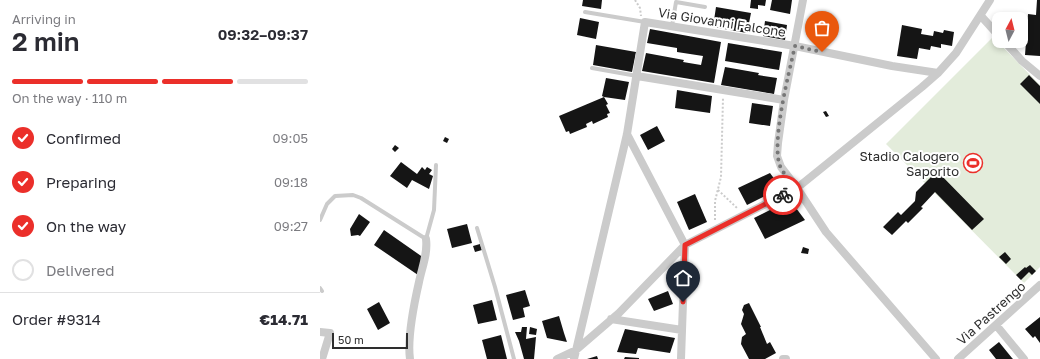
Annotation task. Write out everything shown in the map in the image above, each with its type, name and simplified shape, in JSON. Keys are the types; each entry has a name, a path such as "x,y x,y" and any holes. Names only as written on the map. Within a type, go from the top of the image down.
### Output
{"street":[{"path":"803,0 784,100 778,143 777,156 781,168 797,188 826,232 936,359"},
{"path":"557,359 575,355 685,245 797,188 938,73 956,53 990,0"},
{"path":"980,16 992,29"},
{"name":"Via Giovanni Falcone","path":"643,22 795,46 892,66 938,73"},
{"path":"575,355 627,134 637,76 643,22"},
{"path":"1010,48 1022,61 1040,76"},
{"path":"637,76 784,100"},
{"path":"627,134 685,245 682,359"},
{"path":"410,359 408,345 419,282 426,257 426,239"},
{"name":"Via Pastrengo","path":"958,359 1040,285"},
{"path":"611,319 682,330"},
{"path":"996,325 1024,359"},
{"path":"320,332 330,333 322,359"}],"lane":[{"path":"672,26 676,2 706,7"},
{"path":"585,12 643,22"},
{"path":"592,68 637,76"},
{"path":"320,220 328,204 335,196 353,196 362,198 426,239 434,210 436,165"},
{"path":"477,228 495,287 514,359"}],"path":[{"path":"636,0 640,8 643,22"},
{"path":"718,228 715,220 715,201 721,177 723,90"},
{"path":"718,190 736,207 742,216"}],"green space":[{"name":"Stadio Calogero Saporito","path":"992,38 992,48 1004,48 1040,85 1040,267 1024,283 886,144"}],"building":[{"path":"583,0 602,0 601,9 582,6"},
{"path":"751,0 766,0 765,6 758,5 758,9 750,8"},
{"path":"772,0 792,0 790,14 770,10"},
{"path":"1037,0 1040,0 1040,56 1025,55 1026,48 1028,48 1028,14 1036,15"},
{"path":"716,7 751,13 747,33 713,27"},
{"path":"580,18 599,22 596,39 577,35"},
{"path":"765,21 787,25 785,40 763,36"},
{"path":"902,25 922,29 921,34 933,36 934,31 943,33 944,30 954,32 952,46 941,44 941,48 931,46 930,50 919,48 917,59 897,56"},
{"path":"650,29 721,42 714,83 642,71 646,53 684,60 683,62 701,65 703,56 677,52 677,48 647,43"},
{"path":"728,43 782,52 779,70 725,61"},
{"path":"596,45 636,52 632,72 593,65"},
{"path":"725,67 777,78 774,94 721,85"},
{"path":"1029,75 1040,86 1040,104 1020,84"},
{"path":"606,78 629,82 625,100 602,96"},
{"path":"677,90 712,96 710,113 675,108"},
{"path":"604,97 608,104 606,105 610,113 607,114 608,117 593,124 592,121 586,124 587,127 570,134 569,131 566,132 559,116"},
{"path":"752,103 773,106 770,126 749,123"},
{"path":"826,111 829,116 826,117 823,112"},
{"path":"657,126 665,141 648,150 640,135"},
{"path":"445,137 449,139 447,143 443,141"},
{"path":"395,145 399,148 395,152 392,149"},
{"path":"401,162 417,174 422,167 425,170 427,167 432,170 429,174 433,176 429,189 412,180 407,188 390,176"},
{"path":"937,171 984,219 972,230 935,192 921,207 923,208 908,223 906,221 892,235 883,227 898,212 901,215 915,201 916,192"},
{"path":"770,173 781,188 747,205 738,188"},
{"path":"695,194 707,222 689,230 677,202"},
{"path":"790,200 805,220 765,239 754,218"},
{"path":"359,214 370,222 360,236 351,236 350,229"},
{"path":"467,224 472,243 452,248 447,229"},
{"path":"384,230 424,258 418,275 374,245"},
{"path":"480,244 482,250 475,252 473,246"},
{"path":"803,247 809,249 808,254 801,253"},
{"path":"1005,252 1011,259 1006,264 999,257"},
{"path":"1030,265 1036,271 1032,275 1029,272 1021,280 1016,275 1025,267 1026,268"},
{"path":"525,290 530,306 523,308 525,317 513,320 506,295"},
{"path":"668,291 673,304 654,311 648,299"},
{"path":"492,300 497,320 478,324 473,305"},
{"path":"379,302 390,323 378,330 367,309"},
{"path":"749,303 761,327 767,344 770,342 776,353 765,359 749,359 741,344 742,337 746,334 741,324 744,314 742,310 744,305"},
{"path":"559,316 567,342 547,338 542,321"},
{"path":"1040,317 1040,343 1035,336 1033,338 1025,329"},
{"path":"522,327 527,327 526,339 536,337 534,359 524,359 515,332 521,332"},
{"path":"530,327 537,329 536,335 529,334"},
{"path":"625,329 675,338 670,353 638,348 636,354 617,352"},
{"path":"501,335 507,359 487,359 482,340"},
{"path":"999,342 1013,359 996,359 989,350"},
{"path":"597,356 598,359 587,359"},
{"path":"625,357 639,358 639,359 624,359"}],"way so far":[{"path":"783,195 797,188 781,168 777,156 784,100 795,46 822,52"}],"place":[{"name":"Stadio Calogero Saporito","path":"973,163"}],"route":[{"path":"683,302 685,245 783,195"}]}
